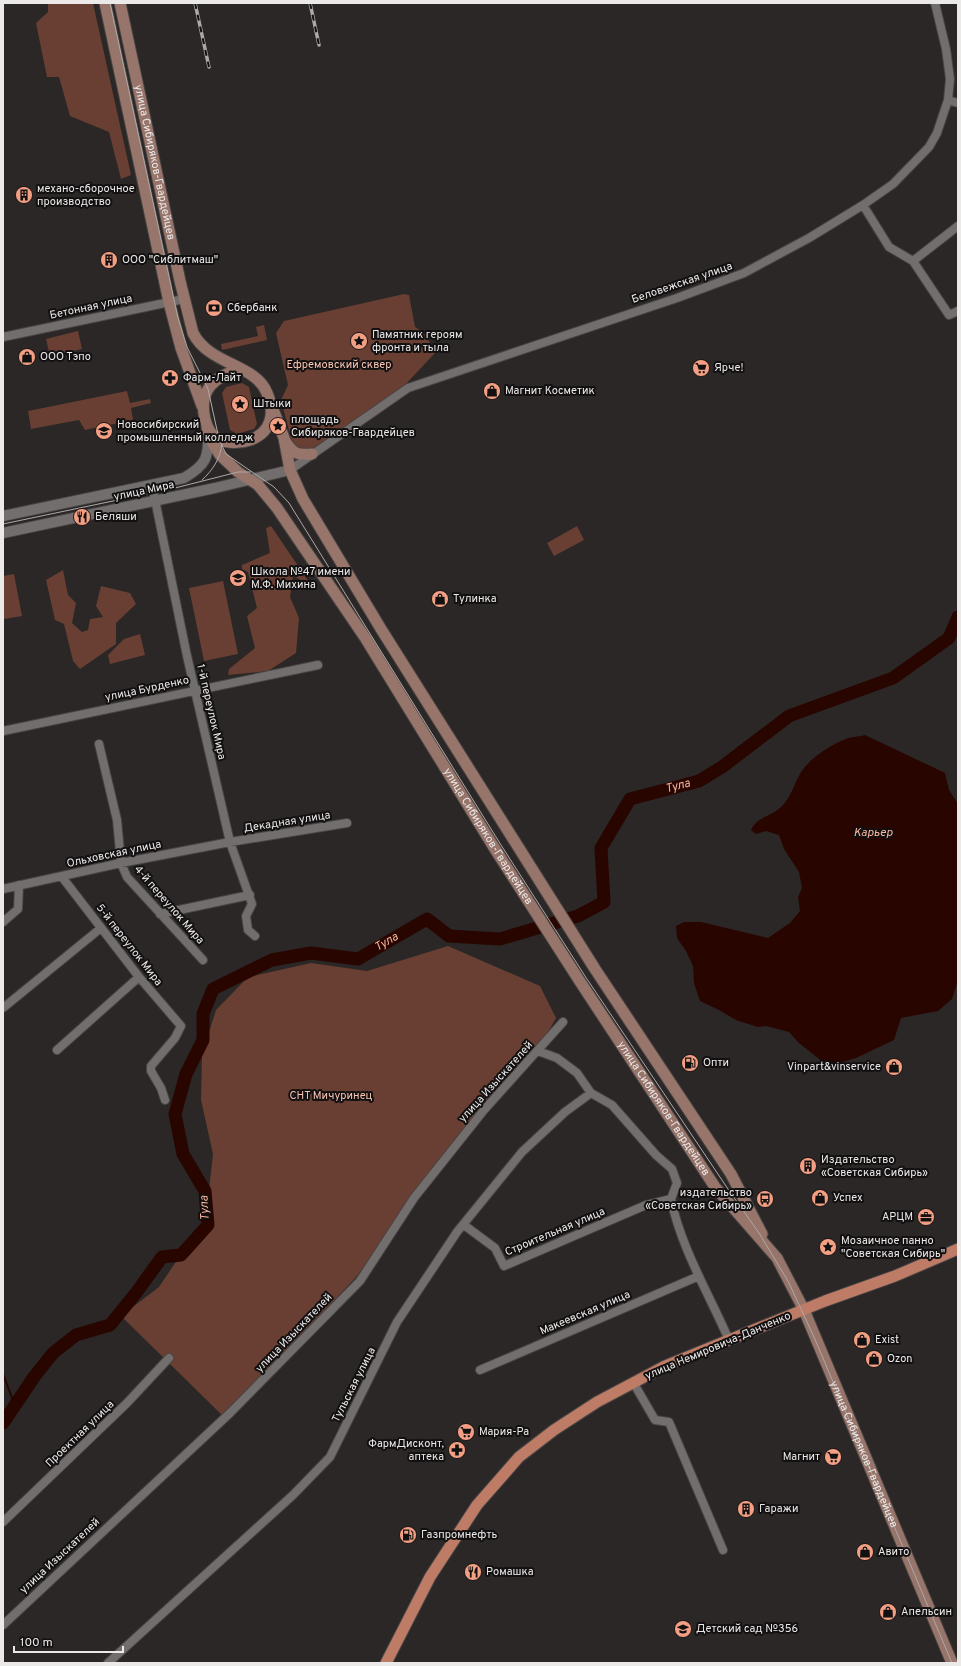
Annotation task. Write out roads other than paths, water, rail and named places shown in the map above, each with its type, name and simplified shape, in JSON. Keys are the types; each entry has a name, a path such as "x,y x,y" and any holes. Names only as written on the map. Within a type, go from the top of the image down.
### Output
{"main road":[{"name":"улица Сибиряков-Гвардейцев","path":"104,3 168,302 181,348 203,408"},
{"name":"улица Сибиряков-Гвардейцев","path":"120,3 184,299 193,333 197,341 211,354 240,369"},
{"path":"120,73 134,70"},
{"path":"240,369 248,372 258,380 266,390 271,404 271,418 263,432 249,441 235,444 214,436 207,427 203,408 204,396 211,385 227,373 240,369"},
{"name":"улица Сибиряков-Гвардейцев","path":"271,404 284,438 290,470 303,499 385,635 595,969 731,1174 770,1248 790,1281 804,1310 952,1663"},
{"name":"улица Сибиряков-Гвардейцев","path":"207,427 210,439 217,451 230,466 258,485 272,501 366,639 495,849 715,1187 770,1248"},
{"path":"284,438 290,449 299,455 312,454"},
{"name":"улица Немировича-Данченко","path":"386,1663 439,1562 480,1501 519,1456 554,1430 597,1402 665,1366 804,1310 895,1276 958,1249"}],"street":[{"name":"Беловежская улица","path":"290,470 408,388 677,298 744,273 802,242 863,205 893,184 929,147 937,133 948,100 950,79 946,49 935,3"},
{"path":"948,100 958,103"},
{"path":"863,205 889,247 913,262 949,315 958,311"},
{"path":"913,262 958,226"},
{"name":"Бетонная улица","path":"3,337 184,299"},
{"name":"улица Мира","path":"3,516 184,478 195,471 204,462 208,448 207,427"},
{"name":"улица Мира","path":"3,533 155,501 290,470"},
{"name":"1-й переулок Мира","path":"152,485 230,842 252,904 246,916 248,930 255,936"},
{"name":"улица Бурденко","path":"3,730 318,665"},
{"path":"99,744 117,820 121,863"},
{"name":"Декадная улица","path":"230,842 347,823"},
{"name":"Ольховская улица","path":"3,889 121,863 230,842"},
{"name":"4-й переулок Мира","path":"121,863 127,877 203,960"},
{"name":"5-й переулок Мира","path":"62,877 139,977 181,1026 175,1038 151,1066 151,1071 161,1088 165,1100"},
{"path":"3,922 18,909 19,885"},
{"path":"160,914 250,895"},
{"path":"3,1008 101,928"},
{"path":"57,1050 139,977"},
{"name":"улица Изыскателей","path":"3,1625 230,1413 360,1281 414,1198 484,1110 563,1022"},
{"path":"538,1051 557,1058 576,1073 590,1093 612,1105 656,1156 672,1169 677,1183 671,1199 674,1214 699,1276 729,1340"},
{"name":"Тульская улица","path":"108,1663 293,1495 330,1457 397,1322 457,1232 522,1152 565,1112 590,1093"},
{"name":"Строительная улица","path":"464,1225 495,1248 504,1266 646,1205 671,1199"},
{"name":"Макеевская улица","path":"480,1370 699,1276"},
{"name":"Проектная улица","path":"3,1522 127,1403 169,1358"},
{"path":"633,1382 655,1420 669,1422 723,1550"}],"water":[{"name":"Карьер","path":"865,735 945,773 949,790 958,804 958,980 952,999 938,1011 901,1018 894,1040 856,1058 828,1066 799,1043 789,1032 766,1026 758,1027 736,1020 700,1001 694,983 693,966 686,951 677,938 676,926 684,922 701,922 768,938 790,923 800,911 798,897 802,888 799,872 784,849 779,835 766,831 756,834 751,830 757,822 774,812 785,802 800,774 813,759 835,744 850,738"}],"waterway":[{"name":"Тула","path":"3,1423 34,1377 53,1353 76,1335 110,1325 136,1293 162,1257 181,1255 208,1225 205,1191 183,1154 175,1114 186,1074 203,1040 203,1014 213,989 272,960 311,953 358,959 427,919 449,936 500,939 578,916 604,902 601,848 630,799 699,781 722,767 789,716 893,678 949,638 958,617"},
{"path":"3,1374 14,1403 3,1423"}],"tram line":[{"path":"110,3 178,318 187,347 208,389 219,439 226,454 274,487 289,503 501,845 585,976 759,1233 788,1281 814,1337 952,1663"},
{"path":"202,480 215,464 220,455 222,444"},
{"path":"3,524 175,488 238,472 251,472"}],"railway":[{"path":"195,3 209,67"},
{"path":"310,3 319,45"}],"place":[{"name":"механо-сборочное производство","path":"24,195"},
{"name":"ООО \"Сиблитмаш\"","path":"109,260"},
{"name":"Сбербанк","path":"214,308"},
{"name":"Памятник героям фронта и тыла","path":"359,341"},
{"name":"ООО Тэпо","path":"27,357"},
{"name":"Ярче!","path":"701,368"},
{"name":"Фарм-Лайт","path":"170,378"},
{"name":"Магнит Косметик","path":"492,391"},
{"name":"Штыки","path":"240,404"},
{"name":"площадь Сибиряков-Гвардейцев","path":"278,426"},
{"name":"Новосибирский промышленный колледж","path":"104,431"},
{"name":"Беляши","path":"82,517"},
{"name":"Школа №47 имени М.Ф. Михина","path":"238,578"},
{"name":"Тулинка","path":"440,599"},
{"name":"Опти","path":"690,1063"},
{"name":"Vinpart&vinservice","path":"894,1067"},
{"name":"Издательство «Советская Сибирь»","path":"808,1166"},
{"name":"Успех","path":"820,1198"},
{"name":"издательство «Советская Сибирь»","path":"765,1199"},
{"name":"АРЦМ","path":"926,1217"},
{"name":"Мозаичное панно \"Советская Сибирь\"","path":"828,1247"},
{"name":"Exist","path":"862,1340"},
{"name":"Ozon","path":"874,1359"},
{"name":"Мария-Ра","path":"466,1432"},
{"name":"ФармДисконт, аптека","path":"457,1450"},
{"name":"Магнит","path":"833,1457"},
{"name":"Гаражи","path":"746,1509"},
{"name":"Газпромнефть","path":"408,1535"},
{"name":"Авито","path":"865,1552"},
{"name":"Ромашка","path":"473,1572"},
{"name":"Апельсин","path":"888,1612"},
{"name":"Детский сад №356","path":"683,1629"}],"park label":[{"name":"Ефремовский сквер","path":"339,365"},
{"name":"СНТ Мичуринец","path":"331,1096"}]}
